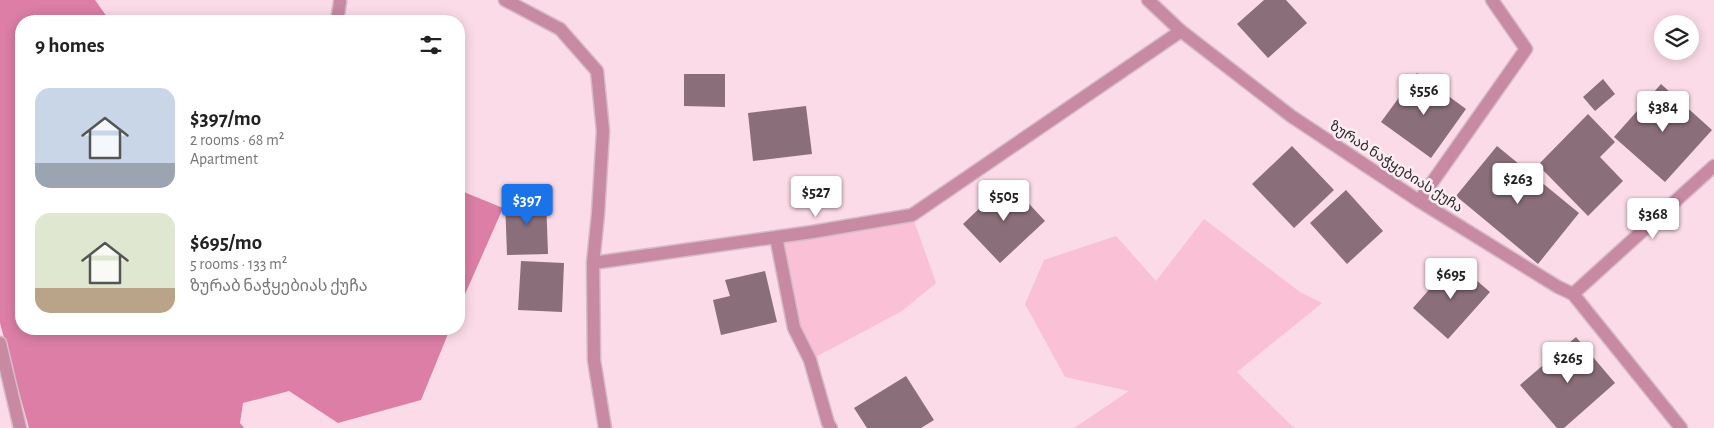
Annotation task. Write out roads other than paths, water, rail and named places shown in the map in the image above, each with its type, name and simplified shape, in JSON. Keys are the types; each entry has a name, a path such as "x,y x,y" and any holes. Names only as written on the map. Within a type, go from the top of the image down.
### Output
{"street":[{"path":"505,0 560,29 597,71 603,130 593,263 594,360 605,428"},
{"name":"ზურაბ ნაჭყებიას ქუჩა","path":"1148,0 1181,31 1291,116 1420,201 1550,282 1573,294 1681,428"},
{"path":"1420,201 1526,49 1492,0"},
{"path":"338,15 341,1"},
{"path":"593,263 912,216 1181,31"},
{"path":"1573,294 1714,166"},
{"path":"776,237 794,328 810,360 828,423 832,428"},
{"path":"0,343 20,428"}]}
